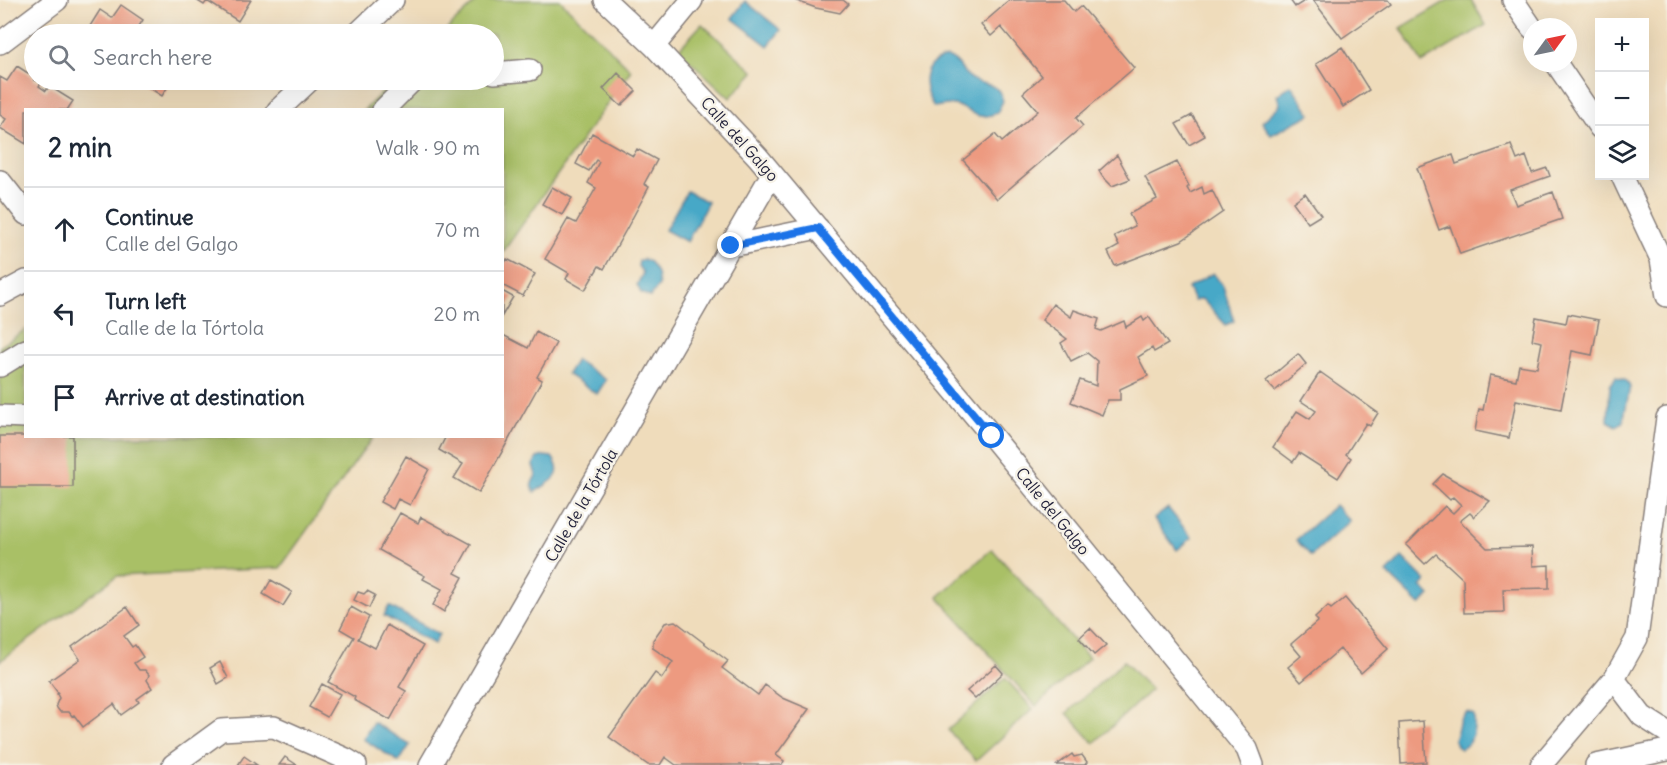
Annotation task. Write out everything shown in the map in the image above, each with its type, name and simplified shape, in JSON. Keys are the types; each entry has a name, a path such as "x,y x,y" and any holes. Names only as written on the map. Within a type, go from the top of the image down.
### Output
{"street":[{"path":"25,24 57,0"},
{"path":"368,24 393,0"},
{"name":"Calle del Galgo","path":"605,0 654,46 772,174 818,228 992,436 1247,749 1253,765"},
{"path":"654,46 692,0"},
{"path":"1513,0 1525,18"},
{"path":"0,43 24,25"},
{"path":"504,72 530,70"},
{"path":"1562,72 1598,126"},
{"path":"280,108 299,90"},
{"path":"385,108 403,90"},
{"name":"Calle de la Tórtola","path":"430,765 772,174"},
{"path":"1624,180 1661,259 1667,296"},
{"path":"0,181 24,211"},
{"path":"731,246 818,228"},
{"path":"0,295 24,281"},
{"path":"0,366 24,351"},
{"path":"0,416 24,417"},
{"path":"1541,765 1614,679 1636,638 1667,418"},
{"path":"1614,679 1642,716 1667,732"},
{"path":"173,765 220,730 274,727 356,765"},
{"path":"1596,765 1667,750"}],"green space":[{"path":"478,0 560,0 631,70 504,251 504,108 366,108 385,90 504,90 504,24 453,24"},
{"path":"1448,0 1471,0 1486,25 1422,63 1401,28"},
{"path":"702,24 754,72 730,98 678,50"},
{"path":"24,331 24,438 372,438 280,568 117,576 0,661 0,347"},
{"path":"992,549 1089,658 1036,706 938,597"},
{"path":"1124,661 1151,690 1094,743 1067,713"},
{"path":"1005,678 1033,709 976,761 948,730"}],"water":[{"path":"745,1 781,30 768,46 732,18"},
{"path":"947,57 974,80 993,87 1001,94 1003,101 997,113 978,116 954,105 934,107 927,92 925,77 932,65"},
{"path":"1291,85 1311,114 1271,135 1262,122 1280,105 1277,95"},
{"path":"687,191 708,202 687,242 665,230"},
{"path":"643,259 650,262 657,273 659,286 650,297 641,293 637,285 643,273 638,266 639,261"},
{"path":"1213,273 1223,286 1234,321 1226,325 1202,299 1194,301 1188,288"},
{"path":"576,360 606,380 597,394 567,374"},
{"path":"1616,377 1627,381 1630,387 1623,422 1617,426 1608,421 1610,384"},
{"path":"552,457 558,470 557,474 535,492 531,485 536,475 533,465 537,458"},
{"path":"1335,505 1350,521 1311,556 1296,540"},
{"path":"1168,508 1192,538 1177,550 1154,519"},
{"path":"1402,557 1426,581 1421,587 1430,596 1420,605 1387,573"},
{"path":"389,606 439,634 434,644 384,616"},
{"path":"1467,712 1474,715 1474,730 1469,743 1461,749 1454,739 1461,717"},
{"path":"373,722 410,745 399,762 363,739"}],"building":[{"path":"196,0 251,0 238,21 207,1 204,5"},
{"path":"794,0 843,0 848,4 840,13"},
{"path":"1010,0 1064,0 1074,12 1081,6 1134,68 1076,118 1083,126 997,199 963,160 995,134 1002,142 1038,111 1023,93 1042,76 1001,27 991,36 981,25"},
{"path":"1290,0 1306,0 1295,7"},
{"path":"1313,0 1388,0 1391,4 1342,38"},
{"path":"121,5 143,20 140,24 91,24 100,10 112,18"},
{"path":"1342,47 1369,90 1343,107 1316,64"},
{"path":"17,66 24,71 24,90 55,90 73,101 68,108 24,108 24,143 0,128 6,119 0,115 0,77 7,81"},
{"path":"618,73 636,91 621,106 603,89"},
{"path":"153,90 166,90 162,96"},
{"path":"1192,115 1205,136 1189,145 1176,124"},
{"path":"592,133 633,156 637,149 657,160 644,184 649,187 627,228 604,269 599,266 585,290 566,279 569,273 545,259 568,219 576,223 596,188 588,183 599,162 596,160 589,171 576,164"},
{"path":"1511,145 1517,160 1526,156 1532,173 1547,168 1550,176 1510,190 1516,205 1553,192 1562,219 1460,254 1450,226 1439,230 1417,168 1453,155 1456,164"},
{"path":"1117,155 1130,179 1112,186 1099,171"},
{"path":"1177,162 1190,193 1202,187 1204,194 1212,190 1223,212 1181,241 1115,266 1108,252 1119,246 1114,236 1135,226 1129,214 1157,199 1145,177"},
{"path":"552,187 572,198 562,215 542,204"},
{"path":"1305,193 1321,215 1308,223 1293,202"},
{"path":"507,259 535,274 523,296 504,286 504,264"},
{"path":"504,292 513,297 504,313"},
{"path":"1053,304 1071,317 1074,310 1099,319 1096,329 1101,331 1124,321 1126,327 1142,317 1144,321 1149,317 1168,344 1154,352 1152,348 1138,357 1148,376 1120,389 1120,400 1108,400 1102,415 1071,402 1080,380 1096,386 1097,361 1087,353 1071,361 1061,343 1067,339 1042,320"},
{"path":"1568,314 1599,320 1592,355 1572,351 1561,409 1516,400 1509,438 1475,431 1479,409 1483,410 1490,375 1516,380 1519,365 1537,368 1542,342 1532,340 1536,317 1566,323"},
{"path":"536,332 556,343 537,377 542,380 479,493 454,478 463,464 439,450 445,438 504,438 504,336 528,348"},
{"path":"1298,354 1306,364 1275,391 1266,381"},
{"path":"1320,372 1378,413 1370,426 1366,423 1346,454 1351,458 1338,478 1299,453 1293,462 1273,447 1297,411 1310,419 1316,411 1301,401"},
{"path":"0,436 73,438 73,487 0,487"},
{"path":"406,456 429,469 410,505 398,499 393,509 380,502"},
{"path":"1443,474 1490,501 1474,517 1470,513 1460,521 1487,548 1532,547 1533,566 1549,565 1549,588 1503,589 1504,612 1464,613 1463,579 1436,554 1425,564 1406,545 1445,506 1453,513 1461,505 1453,497 1450,500 1433,484"},
{"path":"400,513 418,523 421,517 471,544 455,573 463,577 444,612 433,605 442,589 423,579 425,576 379,550"},
{"path":"271,580 292,592 283,606 263,594"},
{"path":"367,591 375,595 369,608 354,600 358,592 364,594"},
{"path":"1345,598 1388,649 1361,673 1340,649 1301,682 1288,667 1301,656 1291,644 1318,621 1315,618 1328,606 1331,609"},
{"path":"127,607 139,625 124,636 132,647 135,645 143,657 134,663 139,670 145,670 149,675 147,680 152,688 137,699 139,702 121,715 114,704 83,727 74,715 72,716 69,712 60,712 57,708 58,693 49,681 80,659 72,647"},
{"path":"351,607 369,617 358,639 375,648 387,625 423,646 399,687 406,691 390,720 328,682 354,637 340,629"},
{"path":"675,621 728,661 722,668 758,695 765,685 783,698 809,709 776,755 784,761 782,765 676,765 665,757 660,765 648,765 609,737 655,673 662,678 673,662 653,648 653,640 665,623"},
{"path":"1090,628 1106,645 1094,655 1079,638"},
{"path":"220,662 228,678 218,684 210,668"},
{"path":"996,665 1003,673 975,699 967,691"},
{"path":"322,684 340,694 327,717 309,707"},
{"path":"1423,721 1426,762 1401,764 1399,723"},
{"path":"1072,754 1074,757 1082,755 1087,762 1085,765 1057,765"},
{"path":"244,756 257,765 238,765"},
{"path":"285,757 297,765 279,765"}],"route":[{"path":"731,246 818,228 992,436"}]}
